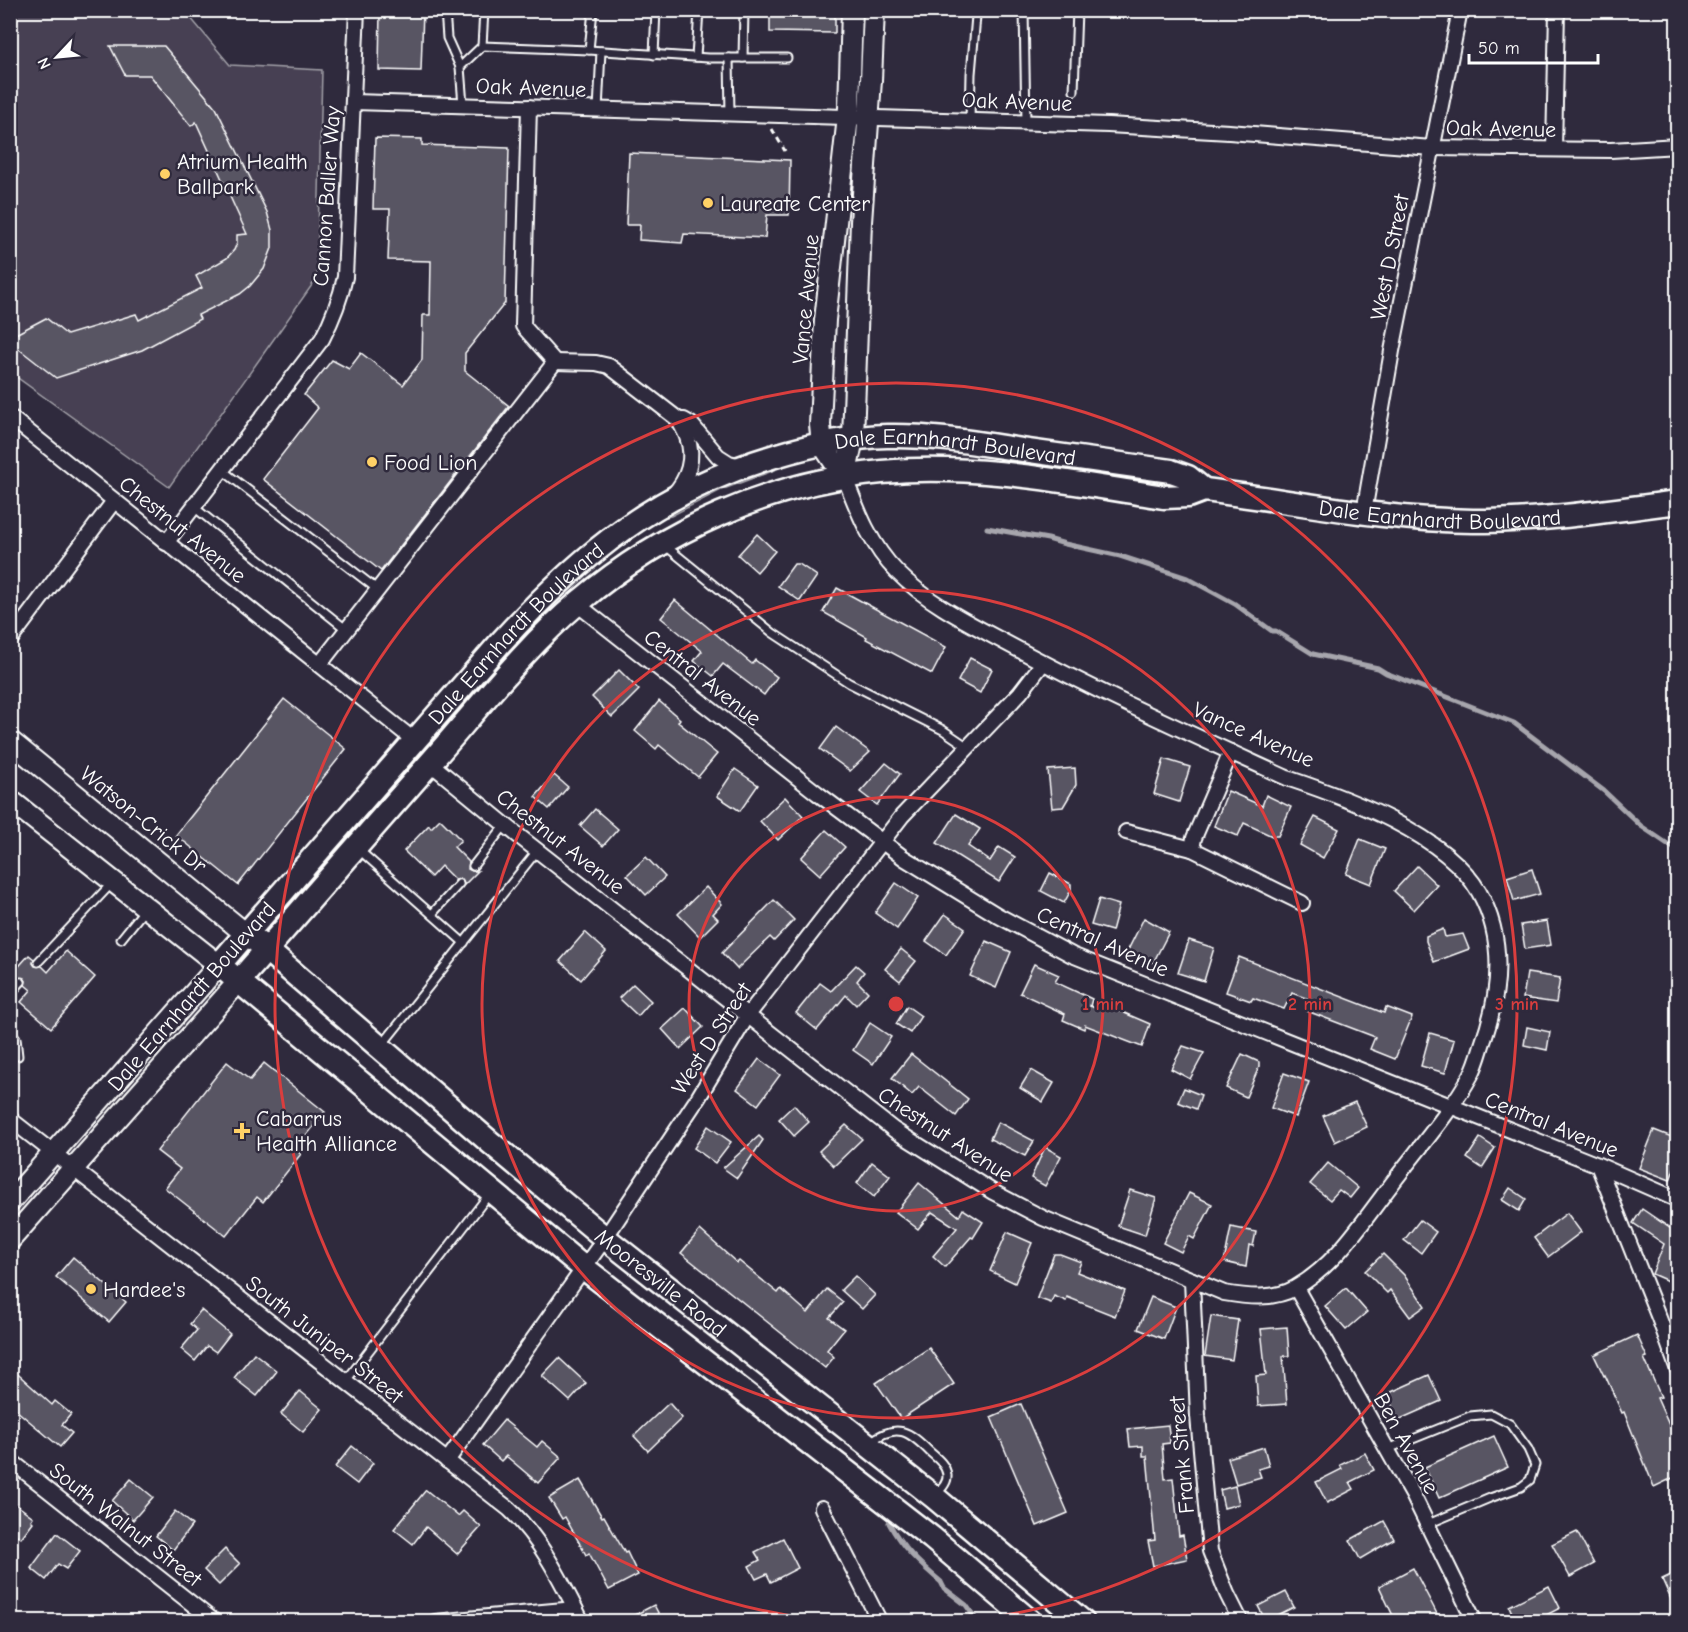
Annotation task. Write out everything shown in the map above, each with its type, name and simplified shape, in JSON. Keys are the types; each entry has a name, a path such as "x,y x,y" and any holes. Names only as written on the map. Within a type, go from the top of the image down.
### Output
{"main road":[{"name":"Vance Avenue","path":"845,478 822,444 821,416 825,320 848,118 852,10"},
{"path":"845,478 853,438 861,222 874,10"},
{"name":"Dale Earnhardt Boulevard","path":"10,1202 511,631 554,586 609,540 668,500 703,482 749,465 822,444 853,438 888,436 944,439 1171,471 1188,477 1204,490"},
{"name":"Dale Earnhardt Boulevard","path":"10,1240 522,658 577,604 620,570 663,543 712,518 761,499 845,478 896,471 951,470 1013,475 1164,497 1188,496 1204,490 1364,512 1472,521 1588,514 1677,502"},
{"name":"Watson-Crick Dr","path":"10,741 246,934"},
{"path":"10,800 219,965"},
{"name":"Mooresville Road","path":"246,934 605,1238 934,1497 1083,1622"},
{"name":"Mooresville Road","path":"219,965 584,1268 932,1538 1030,1622"}],"street":[{"name":"Cannon Baller Way","path":"166,543 322,339 334,316 345,277 357,10"},
{"name":"West D Street","path":"1364,512 1392,351 1460,10"},
{"path":"1554,149 1557,10"},
{"name":"Oak Avenue","path":"354,102 1026,123 1229,132 1432,148 1630,150 1677,146"},
{"path":"529,107 523,326 555,362 596,363 609,366 679,420 688,438 690,462 684,481 668,500"},
{"path":"320,664 555,362"},
{"name":"Chestnut Avenue","path":"10,417 415,741"},
{"path":"679,420 691,424 723,460 734,465 749,465"},
{"name":"Vance Avenue","path":"845,478 865,528 897,572 935,604 1082,683 1287,778 1319,789 1425,838 1463,869 1479,891 1492,921 1497,949 1498,978 1492,1019 1472,1074 1450,1106"},
{"path":"10,640 114,501"},
{"name":"Central Avenue","path":"577,604 816,794 904,858 997,915 1072,955 1598,1165 1677,1200"},
{"name":"West D Street","path":"447,1461 605,1238 698,1098 748,1015 881,841 902,816 1020,693 1043,663"},
{"path":"1192,849 1194,838 1231,752"},
{"name":"Chestnut Avenue","path":"430,763 537,851 894,1131 993,1192 1042,1218 1224,1293 1244,1297 1280,1295 1296,1288 1327,1263 1355,1233 1450,1106"},
{"path":"1126,832 1192,849 1302,903"},
{"name":"South Juniper Street","path":"10,1119 509,1509 525,1524 582,1622"},
{"path":"1598,1165 1659,1318 1677,1370"},
{"name":"Frank Street","path":"1191,1280 1198,1416 1210,1551 1241,1622"},
{"name":"Ben Avenue","path":"1296,1288 1388,1449 1428,1524 1475,1622"},
{"name":"South Walnut Street","path":"10,1460 215,1622"},
{"path":"822,1508 880,1622"},
{"path":"435,1622 575,1609"}],"lane":[{"path":"445,10 447,38 460,67 463,105"},
{"path":"460,67 482,46 484,10"},
{"path":"589,51 593,10"},
{"path":"654,54 656,10"},
{"path":"696,57 699,10"},
{"path":"743,58 744,10"},
{"path":"970,121 971,74 978,10"},
{"path":"1024,10 1026,123"},
{"path":"1074,91 1077,10"},
{"path":"482,46 696,57 786,58"},
{"path":"598,110 601,51"},
{"path":"729,58 730,114"},
{"path":"222,470 378,590"},
{"path":"194,507 347,630"},
{"path":"663,543 737,606 773,633 849,683 943,730 968,747"},
{"path":"473,866 505,825"},
{"path":"356,847 464,943"},
{"path":"380,1047 537,851"},
{"path":"38,962 114,882"},
{"path":"432,914 459,884"},
{"path":"121,939 147,908"},
{"path":"10,994 21,982"},
{"path":"10,1031 16,1038 18,1056"},
{"path":"345,1382 491,1191"},
{"path":"1388,1449 1470,1416 1491,1414 1510,1424 1528,1449 1534,1465 1530,1480 1521,1487 1428,1524"},
{"path":"867,1444 885,1432 900,1430 913,1436 943,1464 947,1473 946,1482 934,1497"}],"path":[{"path":"765,115 784,151"}],"shaded area":[{"name":"Atrium Health Ballpark","path":"11,11 185,11 230,65 322,70 317,278 169,487 11,373"},
{"path":"774,467 775,470 721,490 671,516 665,515 702,493"}],"building":[{"path":"380,10 423,10 421,71 379,70"},
{"path":"770,10 835,10 835,33 770,32"},
{"path":"110,46 164,46 216,108 267,212 272,230 272,248 264,269 250,286 240,294 198,315 200,319 142,350 56,378 10,342 10,337 46,318 67,335 136,314 139,320 202,288 196,276 227,258 234,250 237,235 247,234 196,122 191,126 150,75 125,75"},
{"path":"375,138 422,139 422,145 509,148 505,303 465,353 465,371 509,406 381,571 263,479 318,408 304,395 332,360 349,369 361,353 403,385 422,360 423,315 430,315 431,261 388,260 390,209 373,209"},
{"name":"Laureate Center","path":"629,153 790,160 789,215 767,215 765,238 684,234 682,243 639,240 640,225 626,225"},
{"path":"757,534 775,551 757,572 738,555"},
{"path":"794,564 799,564 817,576 800,601 778,586"},
{"path":"837,588 946,647 932,674 866,639 867,637 823,612"},
{"path":"675,600 752,664 755,660 777,677 764,695 723,664 713,676 694,661 702,651 661,618"},
{"path":"970,658 992,669 980,693 958,681"},
{"path":"619,670 639,690 612,717 592,697"},
{"path":"284,699 346,749 238,885 176,835"},
{"path":"659,701 680,719 678,722 717,754 698,777 659,745 656,749 635,731"},
{"path":"836,727 870,752 850,771 820,749"},
{"path":"1164,759 1190,767 1179,802 1154,794"},
{"path":"886,763 900,774 877,805 860,792"},
{"path":"1075,768 1076,785 1063,807 1052,808 1048,770"},
{"path":"735,769 758,785 740,811 717,796"},
{"path":"554,775 568,787 549,809 535,797"},
{"path":"1228,791 1262,806 1266,795 1291,807 1278,836 1272,836 1244,823 1238,836 1214,826"},
{"path":"785,797 803,816 778,840 760,821"},
{"path":"595,809 618,829 603,846 580,826"},
{"path":"956,814 980,829 968,846 990,861 999,847 1015,857 999,882 937,843"},
{"path":"1315,817 1339,829 1323,858 1300,845"},
{"path":"440,819 461,840 454,847 469,862 468,869 478,871 464,885 462,879 455,880 441,866 431,877 404,851 429,825 431,828"},
{"path":"826,830 845,847 820,875 801,858"},
{"path":"1360,839 1385,849 1371,884 1346,874"},
{"path":"646,857 665,877 646,895 627,875"},
{"path":"1417,866 1437,885 1414,910 1394,891"},
{"path":"1532,869 1540,894 1514,901 1507,877"},
{"path":"1050,873 1071,884 1071,890 1064,903 1041,891"},
{"path":"896,883 918,898 897,929 875,913"},
{"path":"706,887 722,904 713,914 718,919 700,937 678,914"},
{"path":"1099,899 1119,905 1112,931 1091,925"},
{"path":"774,900 794,920 774,941 770,937 737,969 722,953"},
{"path":"945,914 965,928 946,955 926,941"},
{"path":"1144,918 1169,932 1153,963 1128,950"},
{"path":"1547,921 1551,945 1525,949 1521,925"},
{"path":"1443,929 1445,937 1463,934 1469,949 1434,962 1426,936"},
{"path":"585,932 606,951 581,980 560,961"},
{"path":"1189,940 1214,948 1204,981 1178,973"},
{"path":"986,941 1011,952 996,988 970,976"},
{"path":"901,949 916,961 900,981 885,969"},
{"path":"66,951 95,977 51,1028 21,1002 31,990 25,985 24,978 17,978 12,974 29,955 34,959 35,966 42,966 48,972"},
{"path":"1239,957 1384,1013 1386,1007 1412,1017 1395,1059 1370,1049 1375,1037 1307,1011 1311,1000 1292,993 1284,1009 1253,998 1251,1001 1226,992"},
{"path":"1034,964 1059,975 1055,982 1092,999 1090,1006 1098,1009 1101,1003 1150,1024 1142,1047 1085,1025 1084,1029 1063,1020 1065,1014 1020,993"},
{"path":"856,965 864,972 857,981 868,992 856,1005 846,995 817,1030 796,1013 820,983 831,991"},
{"path":"1527,973 1560,978 1556,1003 1523,998"},
{"path":"633,984 651,1001 638,1016 619,998"},
{"path":"907,1006 921,1016 910,1033 896,1024"},
{"path":"685,1008 703,1027 680,1049 662,1029"},
{"path":"870,1023 891,1037 873,1064 853,1050"},
{"path":"1527,1027 1550,1032 1547,1050 1524,1045"},
{"path":"1430,1033 1454,1040 1445,1073 1421,1066"},
{"path":"1183,1046 1204,1053 1190,1079 1171,1069"},
{"path":"911,1054 968,1099 956,1116 919,1087 912,1095 892,1078"},
{"path":"1242,1054 1259,1062 1246,1097 1226,1088"},
{"path":"759,1059 780,1075 758,1105 737,1089"},
{"name":"Cabarrus Health Alliance","path":"227,1062 250,1080 264,1063 325,1112 295,1150 301,1154 263,1202 257,1197 226,1236 165,1188 180,1169 157,1151"},
{"path":"1031,1070 1054,1083 1043,1102 1020,1088"},
{"path":"1284,1073 1309,1082 1296,1117 1271,1108"},
{"path":"1184,1088 1201,1095 1196,1109 1178,1102"},
{"path":"1355,1102 1367,1127 1335,1142 1323,1116"},
{"path":"794,1105 809,1122 794,1136 779,1119"},
{"path":"998,1122 1034,1141 1025,1156 990,1139"},
{"path":"846,1125 862,1139 834,1166 819,1151"},
{"path":"708,1126 731,1142 715,1163 694,1148"},
{"path":"1654,1130 1677,1139 1677,1161 1670,1180 1639,1168"},
{"path":"759,1136 763,1140 737,1178 723,1168"},
{"path":"1480,1138 1495,1148 1482,1168 1467,1158"},
{"path":"1045,1147 1061,1156 1045,1186 1031,1178"},
{"path":"872,1162 890,1176 874,1197 857,1183"},
{"path":"1328,1163 1358,1188 1350,1198 1339,1190 1330,1200 1310,1184"},
{"path":"919,1183 959,1216 963,1209 983,1222 973,1238 971,1237 945,1267 933,1256 957,1228 932,1212 918,1229 896,1212"},
{"path":"1510,1188 1526,1199 1519,1211 1502,1200"},
{"path":"1130,1190 1156,1198 1145,1235 1118,1226"},
{"path":"1189,1193 1212,1204 1194,1239 1189,1236 1181,1252 1163,1243"},
{"path":"1642,1209 1670,1228 1677,1212 1677,1285 1652,1274 1664,1244 1633,1223"},
{"path":"1567,1213 1581,1232 1548,1257 1534,1238"},
{"path":"1420,1220 1436,1232 1421,1253 1404,1240"},
{"path":"1231,1227 1256,1232 1253,1246 1249,1245 1246,1267 1224,1262"},
{"path":"700,1230 737,1263 739,1261 778,1293 781,1289 808,1313 827,1289 843,1302 829,1318 844,1329 827,1350 834,1357 825,1368 681,1253"},
{"path":"1007,1232 1032,1243 1015,1283 990,1271"},
{"path":"1054,1254 1081,1262 1077,1272 1125,1291 1115,1316 1067,1297 1066,1301 1054,1296 1051,1303 1037,1298"},
{"path":"1383,1254 1404,1275 1425,1306 1410,1317 1390,1290 1387,1293 1365,1271"},
{"name":"Hardee's","path":"73,1257 126,1302 109,1322 56,1277"},
{"path":"855,1276 875,1295 862,1309 841,1290"},
{"path":"1346,1288 1367,1312 1346,1330 1325,1306"},
{"path":"1151,1297 1176,1307 1164,1339 1138,1329"},
{"path":"201,1310 230,1334 216,1352 207,1346 195,1361 181,1349 197,1330 190,1324"},
{"path":"1211,1316 1238,1320 1232,1360 1205,1356"},
{"path":"1287,1327 1289,1356 1283,1356 1287,1404 1258,1406 1256,1376 1266,1375 1261,1329"},
{"path":"1637,1335 1661,1397 1657,1398 1677,1443 1677,1476 1654,1487 1624,1412 1622,1413 1594,1355"},
{"path":"929,1348 954,1384 901,1419 876,1383"},
{"path":"254,1353 277,1371 257,1396 234,1378"},
{"path":"559,1358 586,1383 570,1401 542,1376"},
{"path":"10,1367 52,1405 55,1401 71,1414 62,1425 72,1433 60,1447 10,1405"},
{"path":"1429,1375 1441,1401 1398,1420 1387,1394"},
{"path":"300,1391 322,1409 303,1432 281,1414"},
{"path":"669,1403 682,1418 648,1451 634,1436"},
{"path":"1021,1404 1068,1513 1037,1526 991,1417"},
{"path":"504,1420 537,1447 542,1441 561,1457 538,1483 506,1456 501,1461 483,1445"},
{"path":"1168,1425 1170,1443 1162,1444 1165,1479 1173,1478 1179,1536 1183,1535 1187,1559 1153,1566 1148,1541 1155,1540 1147,1456 1143,1456 1143,1446 1130,1447 1128,1429"},
{"path":"1494,1436 1508,1467 1439,1498 1425,1467"},
{"path":"352,1446 373,1463 357,1484 335,1467"},
{"path":"1264,1447 1269,1466 1258,1469 1261,1477 1236,1484 1228,1458"},
{"path":"1365,1453 1374,1470 1350,1482 1354,1489 1327,1503 1316,1482 1342,1469 1340,1465"},
{"path":"131,1479 153,1497 133,1520 112,1501"},
{"path":"580,1480 625,1553 627,1552 638,1575 609,1590 589,1553 586,1555 565,1517 562,1519 549,1498"},
{"path":"1235,1486 1239,1504 1224,1508 1220,1490"},
{"path":"426,1490 458,1516 463,1511 481,1527 457,1554 426,1527 413,1544 394,1529"},
{"path":"10,1500 33,1517 31,1520 33,1522 21,1538 10,1530"},
{"path":"175,1511 192,1525 173,1550 156,1536"},
{"path":"1384,1521 1394,1539 1360,1559 1350,1540"},
{"path":"1577,1532 1594,1564 1570,1577 1552,1544"},
{"path":"57,1533 80,1551 66,1569 58,1564 46,1580 31,1568"},
{"path":"783,1538 798,1568 771,1582 767,1574 756,1579 749,1566 760,1560 755,1552"},
{"path":"225,1549 240,1564 219,1585 204,1570"},
{"path":"1413,1568 1441,1622 1396,1622 1379,1586"},
{"path":"1677,1572 1677,1613 1662,1579"},
{"path":"1549,1586 1560,1608 1533,1622 1516,1622 1509,1606"},
{"path":"1286,1592 1294,1607 1266,1621 1258,1606"},
{"path":"654,1605 663,1622 621,1622"}],"waterway":[{"path":"987,528 1048,539 1120,556 1187,578 1235,604 1272,631 1276,631 1313,654 1378,668 1514,723 1604,791 1641,826 1678,851"},
{"path":"889,1523 912,1555 941,1582 944,1588 966,1605 978,1622"}],"place":[{"name":"Atrium Health Ballpark","path":"165,174"},
{"name":"Laureate Center","path":"708,203"},
{"name":"Food Lion","path":"372,462"},
{"name":"Cabarrus Health Alliance","path":"242,1131"},
{"name":"Hardee's","path":"91,1289"}]}
